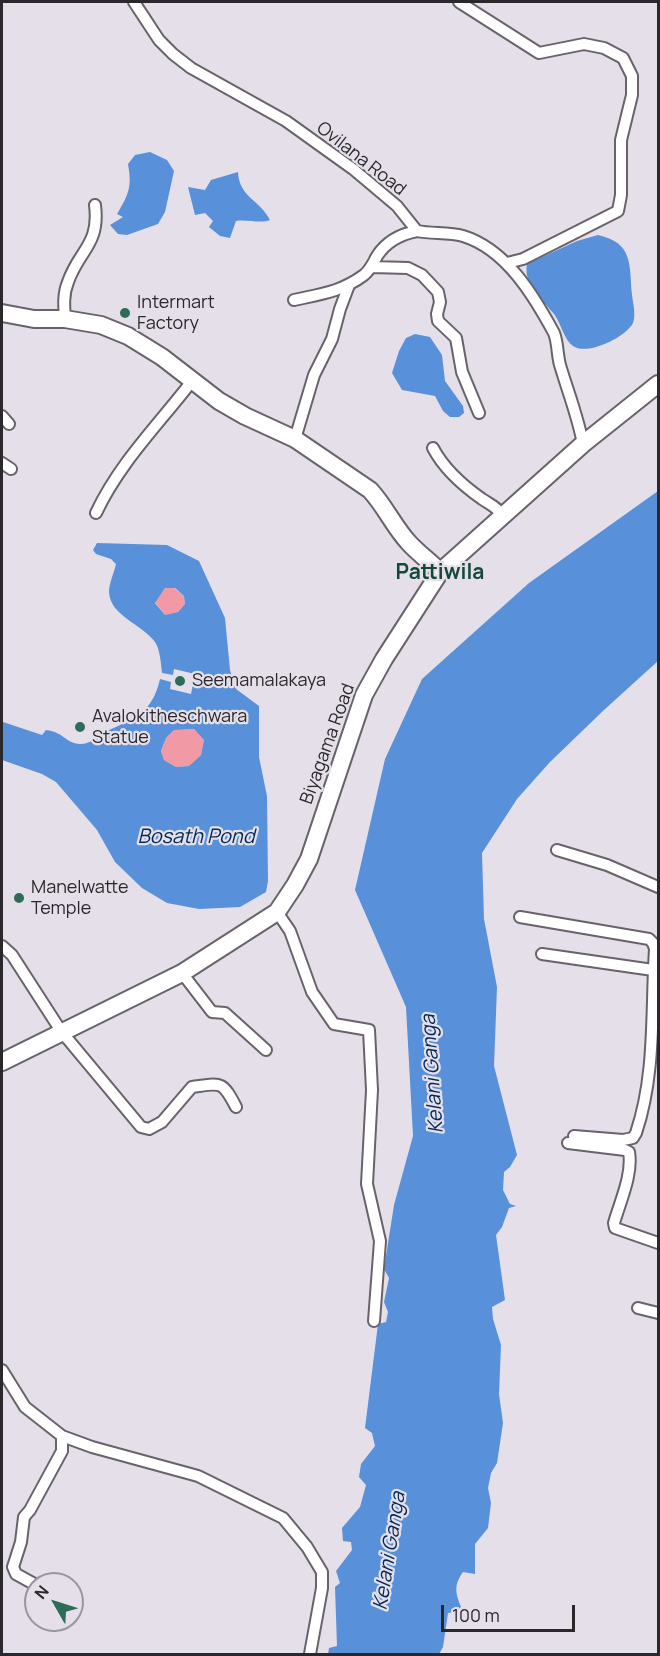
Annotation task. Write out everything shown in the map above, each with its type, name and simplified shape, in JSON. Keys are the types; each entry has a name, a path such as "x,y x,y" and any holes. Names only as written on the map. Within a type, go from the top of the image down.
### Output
{"main road":[{"path":"2,313 34,319 65,319 101,325 128,336 162,357 219,401 295,439 370,490 410,545 430,560 440,573"},
{"name":"Biyagama Road","path":"2,1062 182,973 277,912 296,885 309,860 364,695 384,659 440,573 584,444 658,384"}],"street":[{"name":"Ovilana Road","path":"134,2 159,40 173,54 191,68 286,121 354,169 397,206 417,231"},
{"path":"459,2 539,53 584,44 604,48 623,57 632,76 632,95 621,140 621,195 618,211 523,259 507,263"},
{"path":"65,319 65,292 69,279 94,236 97,221 95,205"},
{"path":"294,300 336,291 349,285 372,267 375,258 385,246 396,238 417,231 449,233 480,244 507,263 518,276 554,333 560,363 584,444"},
{"path":"372,267 408,268 422,275 438,292 440,302 438,321 456,338 462,372 479,413"},
{"path":"295,439 314,375 332,339 349,285"},
{"path":"96,513 107,489 125,462 192,381"},
{"path":"433,448 450,473 482,499 496,507 503,516"},
{"path":"557,850 607,865 658,887"},
{"path":"277,912 290,931 312,992 334,1024 369,1030 372,1090 367,1184 380,1241 374,1321"},
{"path":"520,916 649,939 653,943 656,973 655,1041 637,1129 633,1138 623,1140 571,1139 629,1152 626,1185 614,1223 615,1228 658,1243"},
{"path":"2,946 12,955 61,1031 141,1127 149,1129 162,1122 192,1086 216,1084 226,1089 236,1107"},
{"path":"542,954 656,973"},
{"path":"182,973 212,1012 225,1013 266,1050"},
{"path":"638,1308 658,1313"},
{"path":"2,1370 25,1407 62,1436 102,1450 198,1476 283,1518 307,1547 322,1572 322,1588 310,1654"},
{"path":"24,1579 16,1575 13,1567 21,1542 24,1517 62,1451 62,1436"}],"shaded area":[{"path":"165,588 174,588 184,596 185,604 178,612 165,615 155,602"},
{"path":"194,729 204,740 201,755 189,766 176,767 164,760 161,751 166,738 174,730"}],"water":[{"path":"150,152 167,160 174,171 165,212 158,224 127,235 118,234 110,225 123,217 117,214 128,190 130,179 128,164 135,155"},
{"path":"238,172 239,180 246,193 270,220 236,221 230,238 220,236 209,227 213,221 205,213 195,215 188,187 205,190 211,180"},
{"path":"598,235 618,244 627,257 634,320 623,334 606,344 588,349 573,346 570,343 554,314 531,285 528,279 527,264 577,241"},
{"path":"415,334 430,337 442,355 445,381 463,406 464,413 459,417 450,417 443,411 435,396 402,390 392,373 406,338"},
{"name":"Kelani Ganga","path":"658,491 658,661 550,762 517,799 482,853 484,919 497,987 494,1066 517,1155 504,1172 503,1190 510,1204 516,1206 509,1208 502,1227 496,1235 505,1300 492,1307 501,1345 499,1394 503,1423 497,1463 491,1473 488,1488 491,1503 488,1528 475,1544 475,1574 463,1572 458,1581 457,1593 461,1607 455,1612 448,1613 443,1647 439,1654 328,1654 329,1648 337,1646 335,1587 340,1583 336,1571 352,1550 351,1542 343,1541 342,1528 360,1507 366,1485 359,1477 361,1464 375,1446 372,1433 365,1428 378,1324 386,1322 388,1312 384,1302 389,1278 384,1269 394,1205 413,1136 406,1007 355,890 385,759 422,679 529,583"},
{"name":"Bosath Pond","path":"97,543 167,545 199,561 225,618 230,670 236,689 259,706 259,757 267,796 268,881 266,892 240,907 199,909 167,903 142,888 115,862 97,830 56,782 42,774 2,760 3,722 42,735 46,730 52,731 71,742 84,744 140,713 152,700 160,679 171,682 170,689 191,694 195,674 174,669 173,675 162,673 155,642 121,614 111,600 109,589 116,564 111,559 96,554 93,550","holes":["165,588 175,588 184,596 185,604 178,612 165,615 155,603","194,729 204,740 201,755 189,766 176,767 164,760 161,751 166,738 174,730"]}],"place":[{"name":"Intermart Factory","path":"125,313"},
{"name":"Seemamalakaya","path":"180,681"},
{"name":"Avalokitheschwara Statue","path":"80,727"},
{"name":"Manelwatte Temple","path":"19,898"}],"district":[{"name":"Pattiwila","path":"440,573"}]}
